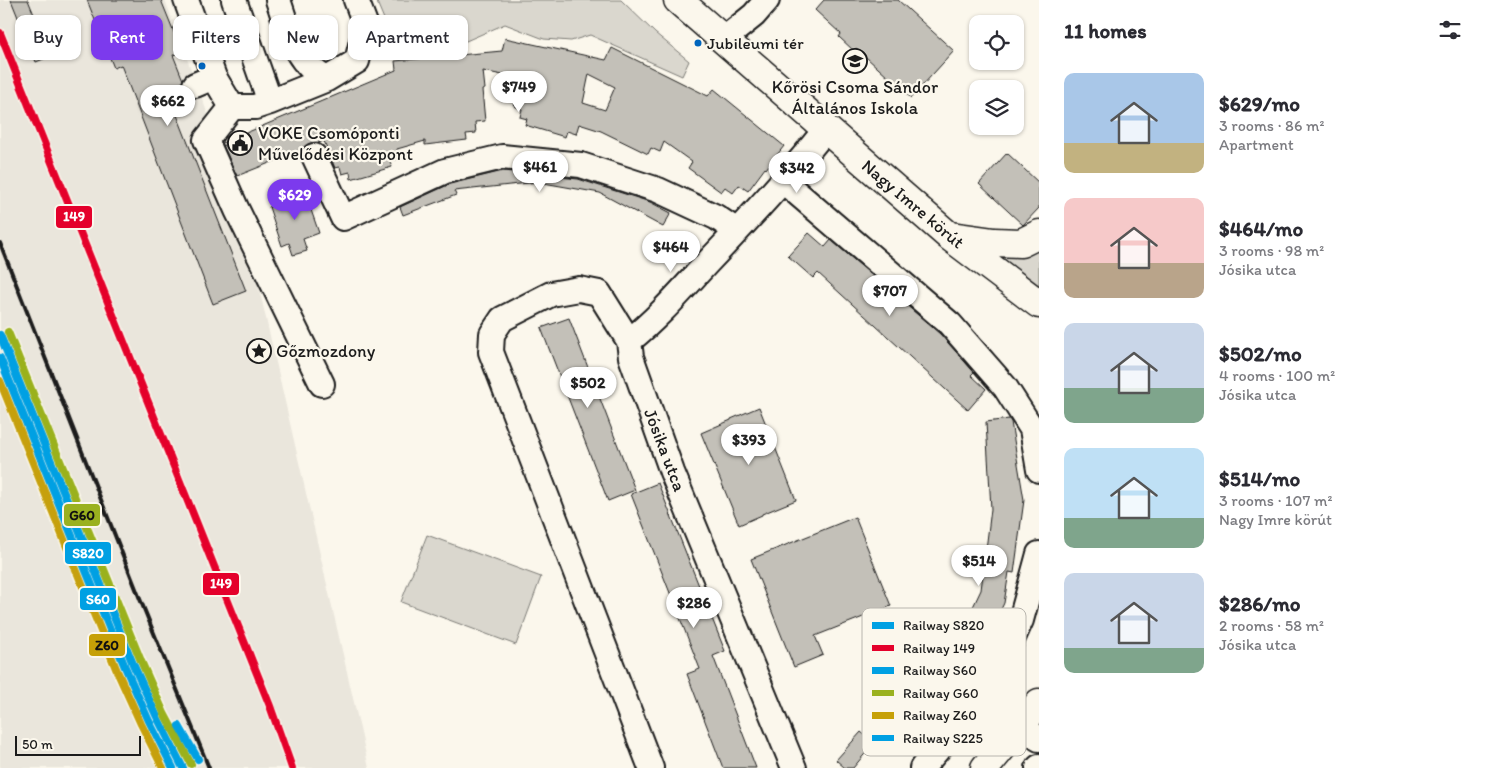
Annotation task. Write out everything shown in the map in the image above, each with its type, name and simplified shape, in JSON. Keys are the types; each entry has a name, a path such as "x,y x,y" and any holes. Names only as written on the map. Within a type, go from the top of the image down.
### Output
{"main road":[{"name":"Nagy Imre körút","path":"678,0 949,236 1039,304"},
{"path":"949,236 994,242 1022,243 1039,234"},
{"path":"1030,732 1039,703"},
{"path":"985,768 1000,756"}],"street":[{"path":"186,0 204,81 232,107 256,107 270,102 327,79 357,62 366,26 356,0"},
{"path":"234,0 270,102"},
{"path":"278,0 297,52 311,69 327,79"},
{"path":"723,40 754,15 766,0"},
{"path":"232,107 206,140 237,210 322,384"},
{"path":"651,768 490,352 492,334 502,318 551,294 579,289 599,293 629,341 647,326 737,231 826,130"},
{"path":"314,156 343,218 445,171 502,157 581,165 658,190 716,217 737,231"},
{"path":"783,181 950,324 1005,387 1032,429 1039,470"},
{"name":"Jósika utca","path":"629,341 630,358 672,472 794,768"},
{"path":"1024,608 1039,554"},
{"path":"922,768 932,756"}],"shaded area":[{"path":"0,0 165,0 173,21 173,60 188,60 237,192 369,768 0,768"},
{"path":"376,0 621,0 655,33 689,61 682,76 590,35 571,41 544,39 505,24 468,40 468,15 382,15"},
{"path":"1039,234 1039,304 949,236"},
{"path":"427,535 541,577 516,645 401,602"}],"building":[{"path":"11,0 28,0 34,15 17,15"},
{"path":"87,0 161,0 173,30 173,60 175,60 183,80 182,90 190,97 192,103 175,110 246,291 213,304 121,65 114,68 111,60 163,60 163,15 93,15"},
{"path":"824,0 898,0 954,51 911,98 856,48 854,51 839,37 841,34 815,10"},
{"path":"505,38 606,60 612,48 708,96 714,89 784,146 748,191 739,185 733,193 725,187 721,192 688,168 692,162 664,142 660,152 651,148 648,154 601,131 579,124 576,134 567,131 565,137 525,125 527,119 520,117 522,109 514,106 522,79 483,71 485,89 482,90 485,121 475,122 476,133 466,134 467,140 425,145 425,141 397,149 399,159 390,161 392,167 351,179 350,172 342,174 340,167 335,168 324,141 308,144 302,150 237,176 222,143 396,70 395,61 468,60 468,54 502,51","holes":["589,74 615,87 605,110 583,103"]},
{"path":"1007,153 1039,183 1039,208 1023,225 979,184"},
{"path":"503,171 578,179 650,202 671,213 663,227 600,193 538,182 454,191 456,195 403,215 400,207 450,184"},
{"path":"303,187 319,233 303,239 307,251 293,255 289,243 282,246 269,207 292,199 289,191"},
{"path":"809,233 825,247 831,240 940,334 974,372 971,375 986,389 968,410 818,273 813,278 788,256"},
{"path":"569,318 635,490 608,501 541,328"},
{"path":"759,407 796,500 739,525 701,433"},
{"path":"1009,419 1011,422 1024,500 1014,573 1009,572 1002,608 972,608 981,590 991,509 986,422"},
{"path":"658,483 725,651 713,656 756,768 723,768 687,674 700,669 631,494"},
{"path":"855,517 891,606 886,608 862,608 862,617 815,636 823,655 794,667 751,559"},
{"path":"862,733 863,756 853,768 845,768 836,760"}],"railway":[{"path":"0,243 140,599 209,768"}],"rail line":[{"name":"149","path":"0,33 270,706 292,768"},
{"name":"G60","path":"8,332 141,661 164,713 191,764"},
{"name":"S820","path":"0,335 133,664 183,768"},
{"name":"S60","path":"0,358 125,667 149,721 173,768"},
{"name":"Z60","path":"0,381 117,671 163,768"},
{"name":"S225","path":"179,726 198,759"}],"place":[{"name":"Jubileumi tér","path":"698,43"},
{"name":"Kőrösi Csoma Sándor Általános Iskola","path":"855,61"},
{"name":"VOKE Csomóponti Művelődési Központ","path":"240,143"},
{"name":"Gőzmozdony","path":"259,351"}]}
